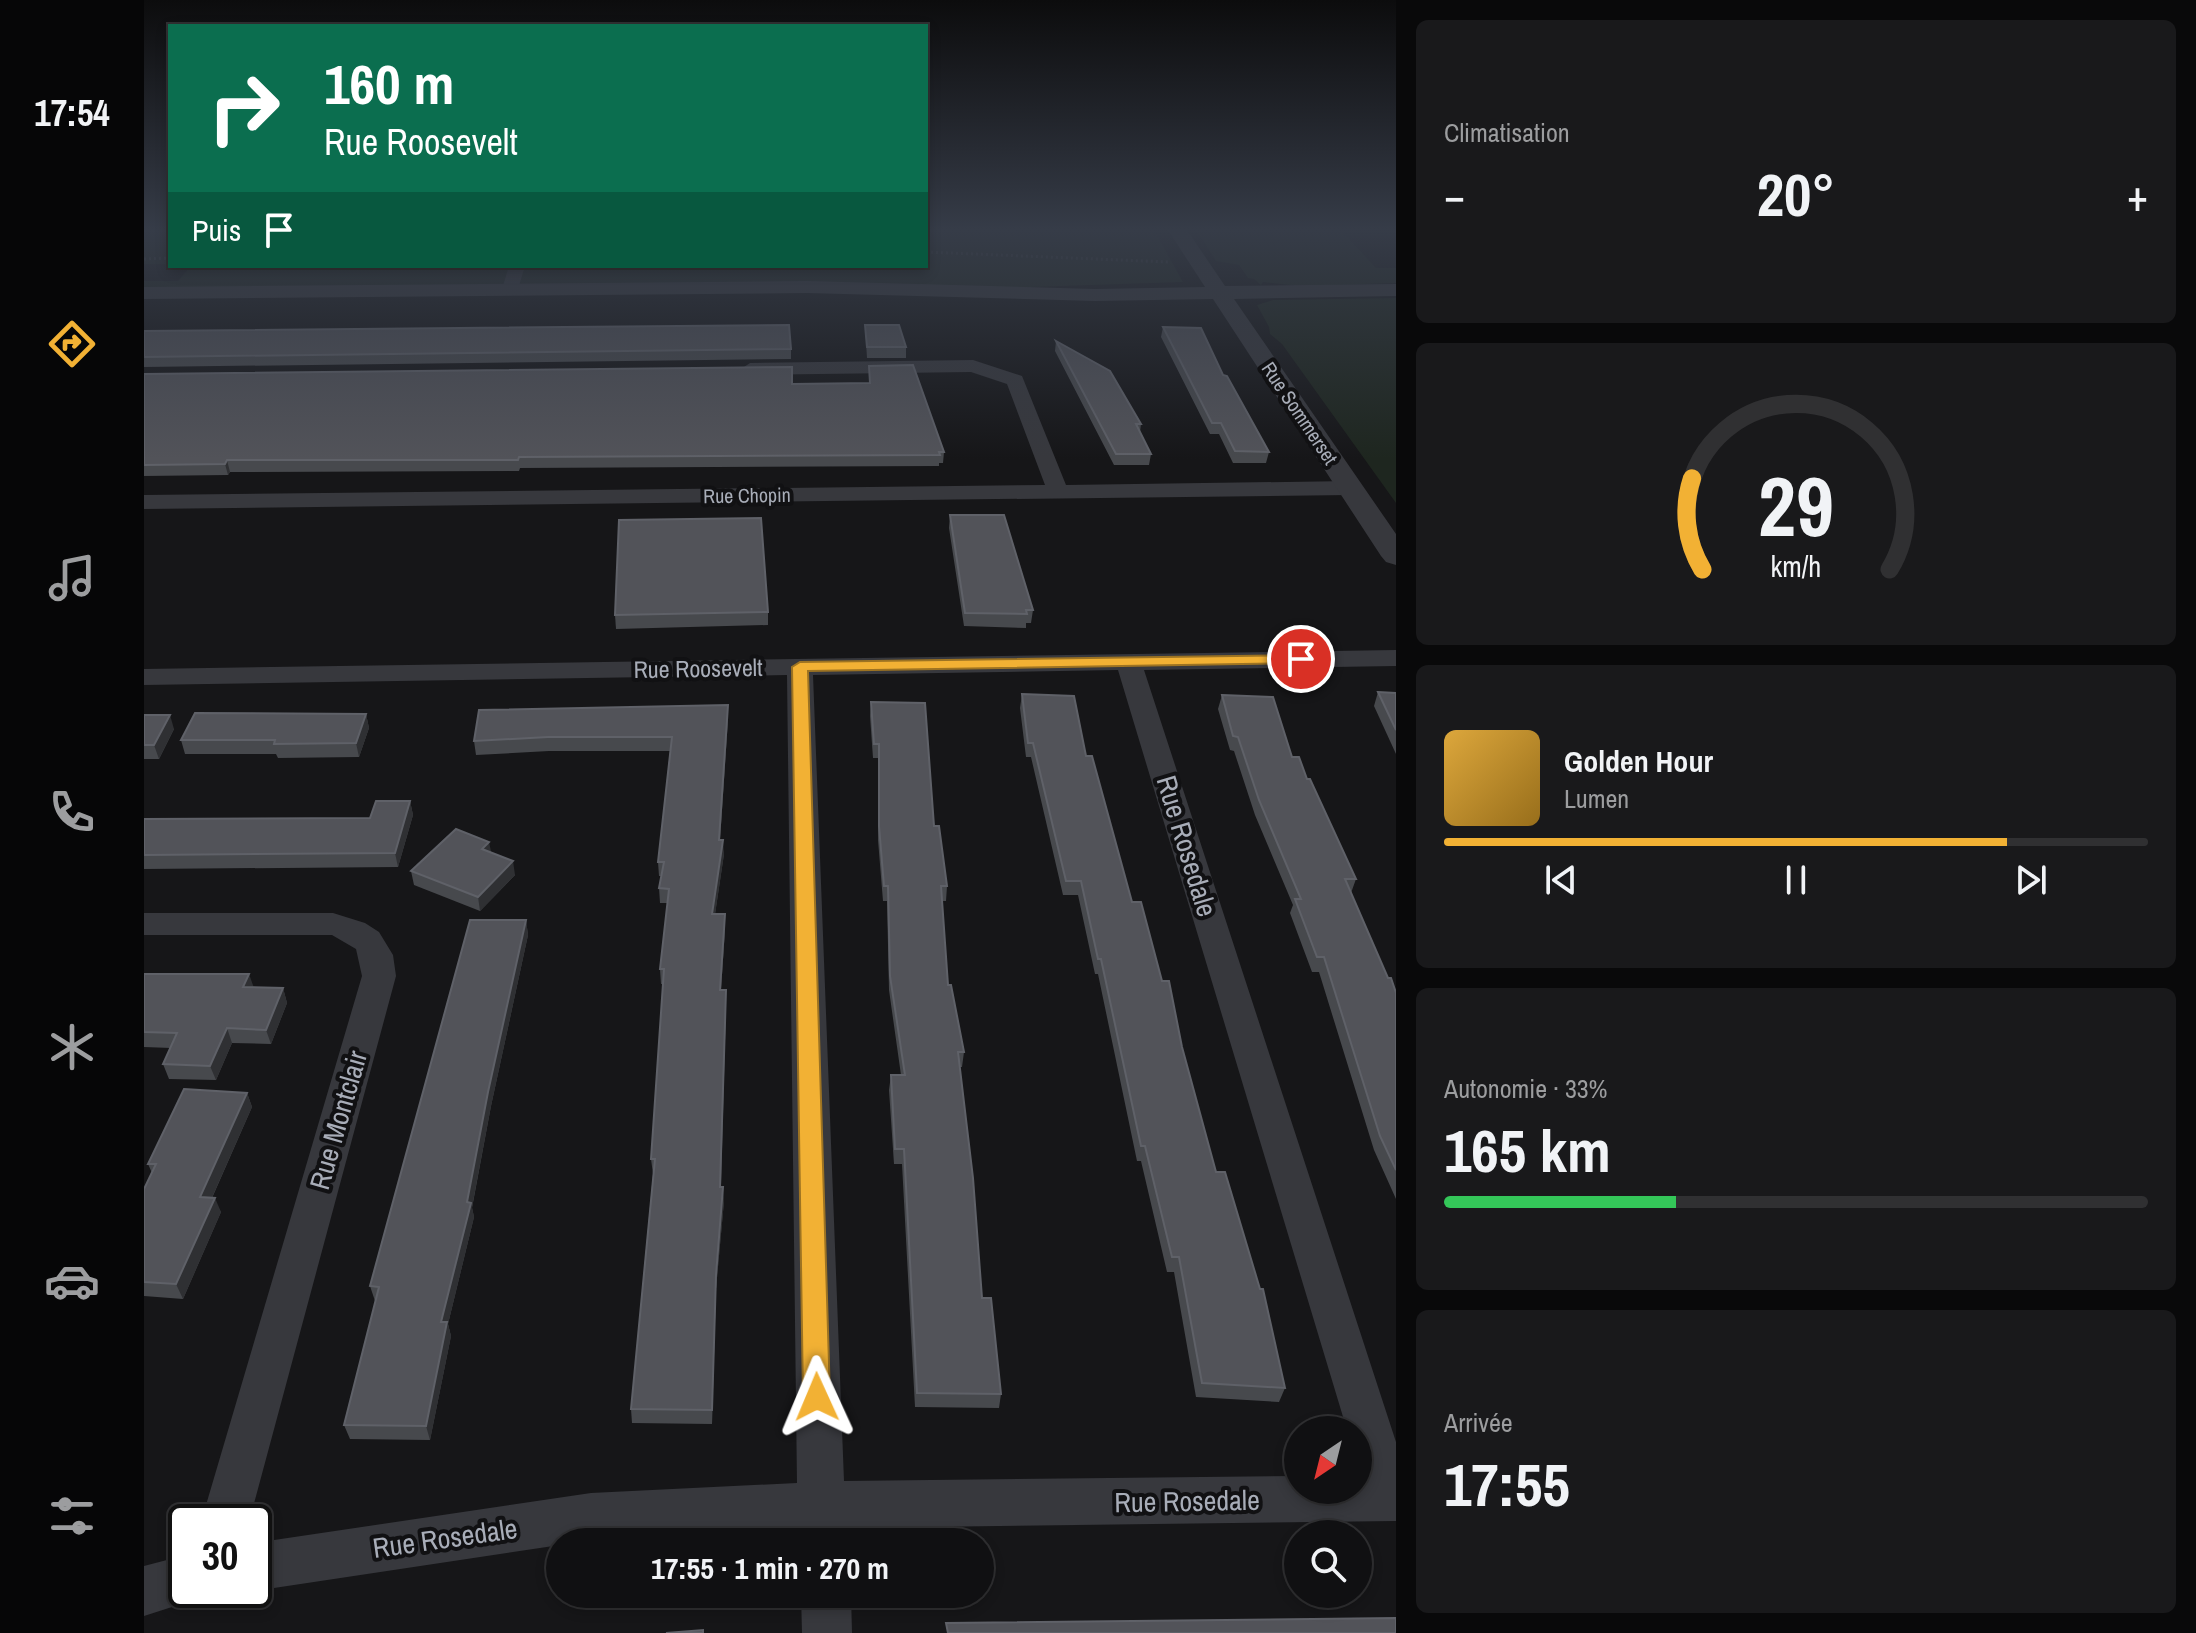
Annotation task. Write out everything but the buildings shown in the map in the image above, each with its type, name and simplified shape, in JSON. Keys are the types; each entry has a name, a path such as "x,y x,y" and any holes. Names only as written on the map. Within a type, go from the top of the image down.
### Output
{"street":[{"name":"Rue Sommerset","path":"1228,306 1396,556"},
{"path":"734,369 973,366 1015,380 1058,491"},
{"name":"Rue Chopin","path":"144,502 1350,488"},
{"name":"Rue Roosevelt","path":"144,677 1396,658"},
{"name":"Rue Rosedale","path":"272,1564 591,1517 824,1523 1391,1499 1128,661"},
{"path":"800,667 817,1429 824,1523"},
{"name":"Rue Montclair","path":"144,924 333,924 354,930 369,941 379,956 379,976 230,1504"},
{"path":"144,1591 168,1585"},
{"path":"826,1608 827,1633"}],"shaded area":[{"path":"1258,306 1396,306 1396,503 1282,344 1270,334"}],"route":[{"path":"817,1397 800,667 1301,659"}]}
